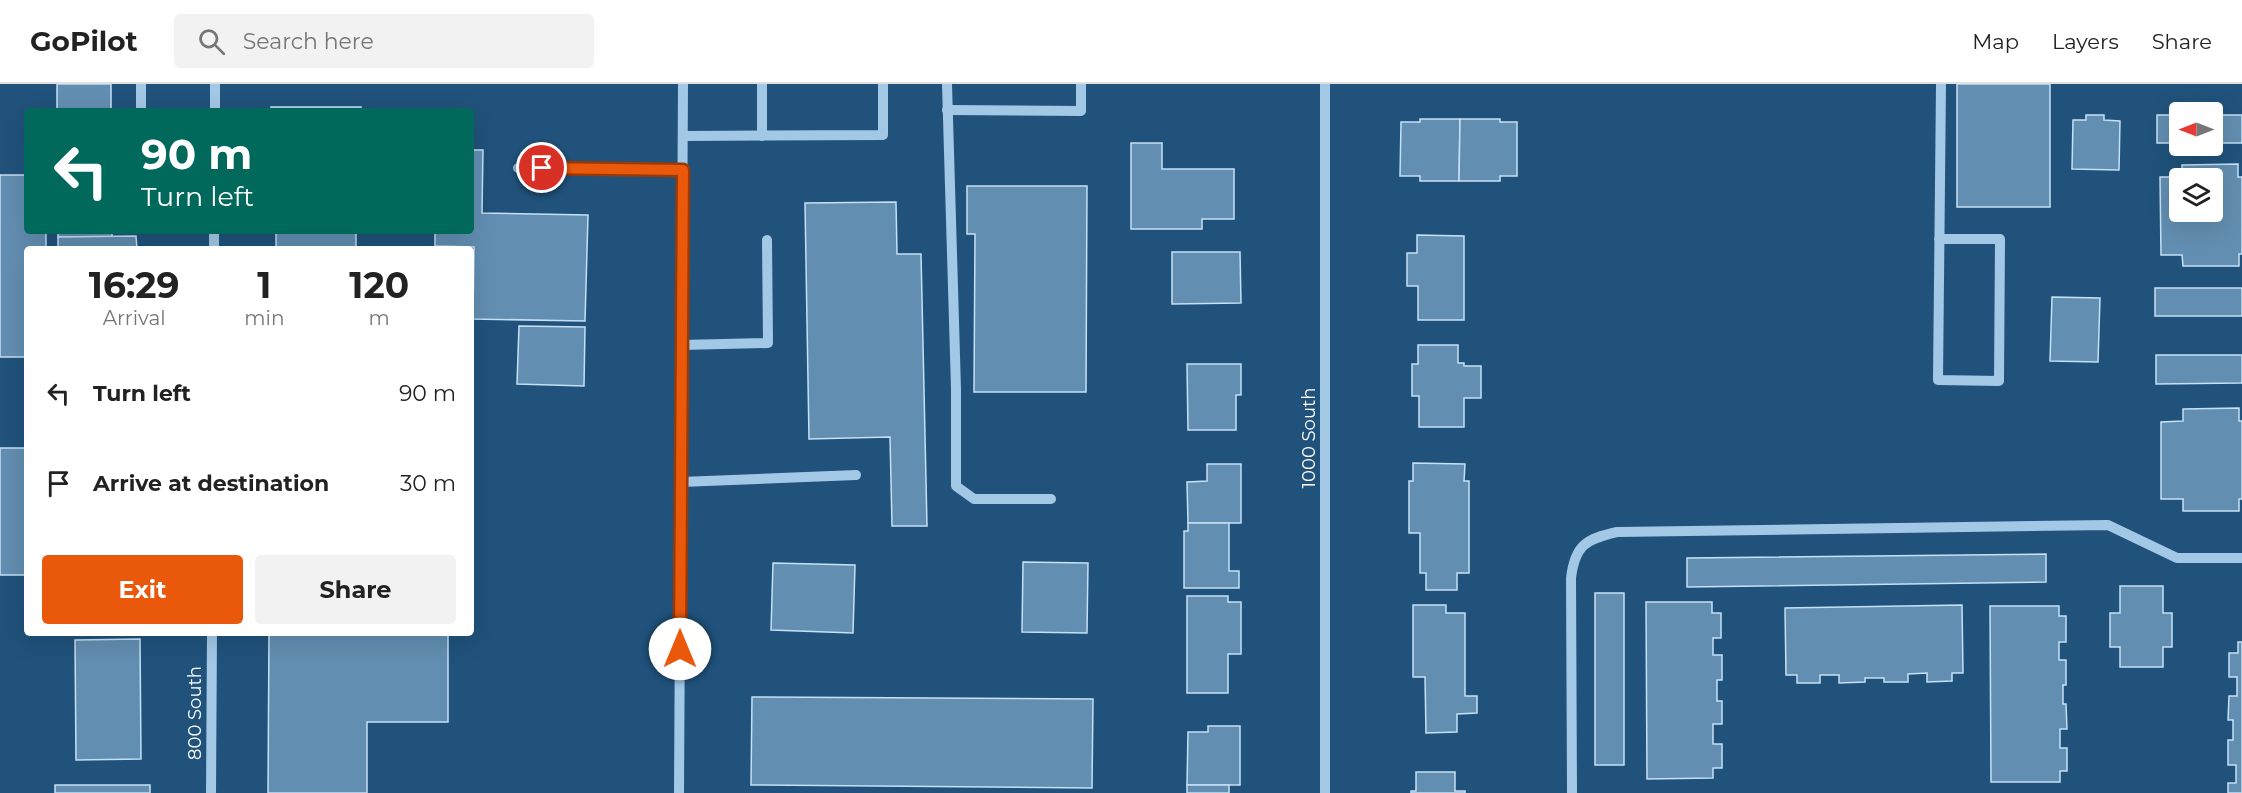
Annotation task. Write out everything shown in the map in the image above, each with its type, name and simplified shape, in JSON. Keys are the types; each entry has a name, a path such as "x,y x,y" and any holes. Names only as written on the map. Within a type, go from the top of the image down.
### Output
{"street":[{"path":"141,84 141,108"},
{"path":"214,108 215,84"},
{"path":"679,793 683,84"},
{"path":"762,84 762,136"},
{"path":"683,136 884,135 883,84"},
{"path":"946,84 956,389 956,486 974,499 1052,499"},
{"path":"947,110 1081,111 1081,84"},
{"name":"1000 South","path":"1325,84 1325,793"},
{"path":"1940,239 2000,239 1999,381 1938,380 1941,84"},
{"path":"518,168 683,170"},
{"path":"681,345 768,343 767,240"},
{"path":"681,482 856,475"},
{"path":"1572,793 1571,578 1577,551 1587,541 1601,536 1629,532 2108,525 2176,558 2242,558"},
{"name":"800 South","path":"211,793 212,636"}],"building":[{"path":"57,84 111,84 111,108 57,108"},
{"path":"1957,84 2050,84 2050,207 1957,207"},
{"path":"271,107 361,107 361,108"},
{"path":"2086,115 2104,115 2104,120 2120,121 2119,170 2072,169 2073,120 2086,120"},
{"path":"2157,115 2169,115 2169,143 2157,143"},
{"path":"2223,115 2242,115 2242,143 2223,143"},
{"path":"1420,119 1460,119 1459,181 1420,181 1420,176 1400,176 1401,122 1420,122"},
{"path":"1460,119 1500,119 1500,122 1517,122 1517,176 1500,176 1500,181 1459,181"},
{"path":"1131,143 1162,143 1162,169 1234,169 1234,219 1202,219 1202,229 1131,229"},
{"path":"474,150 483,150 482,213 588,215 585,321 474,319 474,246 435,246 435,234 474,234"},
{"path":"2238,164 2238,177 2242,177 2242,254 2239,254 2239,266 2183,266 2182,255 2161,255 2160,177 2169,177 2169,222 2223,222 2223,168 2182,168 2182,165"},
{"path":"0,175 24,175 24,234 46,234 46,246 24,246 24,357 0,357"},
{"path":"967,186 1087,186 1086,392 974,392 975,234 967,234"},
{"path":"896,202 897,254 921,254 927,526 892,526 890,437 809,439 805,203"},
{"path":"58,234 112,234 112,237 58,237"},
{"path":"276,234 356,234 356,246 276,246"},
{"path":"1417,235 1464,236 1464,320 1418,320 1418,286 1407,286 1407,253 1417,253"},
{"path":"136,236 137,246 58,246 58,237"},
{"path":"1172,252 1240,252 1241,303 1172,304"},
{"path":"2155,288 2242,288 2242,316 2155,316"},
{"path":"2052,297 2100,298 2098,362 2050,361"},
{"path":"519,326 585,327 584,386 517,384"},
{"path":"1418,345 1458,345 1458,363 1464,363 1464,366 1481,366 1481,398 1464,398 1464,427 1419,427 1419,396 1412,396 1412,364 1418,364"},
{"path":"2156,355 2242,355 2242,383 2156,384"},
{"path":"1187,364 1241,364 1241,395 1236,395 1236,430 1188,430"},
{"path":"2239,408 2239,421 2242,421 2242,499 2239,499 2239,511 2183,511 2183,499 2161,499 2161,422 2183,421 2183,409"},
{"path":"0,448 24,448 24,575 0,575"},
{"path":"1413,463 1465,464 1464,481 1469,481 1469,573 1457,573 1457,590 1426,590 1426,573 1420,573 1420,533 1409,533 1409,481 1413,481"},
{"path":"1207,464 1241,464 1241,523 1188,523 1187,482 1207,481"},
{"path":"1188,523 1229,523 1229,571 1239,571 1239,588 1184,588 1184,531 1188,531"},
{"path":"2046,554 2046,582 1687,587 1687,558"},
{"path":"1023,562 1088,563 1087,633 1022,632"},
{"path":"773,563 855,565 853,633 771,630"},
{"path":"2120,586 2163,586 2163,613 2172,613 2172,647 2163,647 2163,667 2120,667 2120,647 2110,647 2110,613 2120,613"},
{"path":"1595,593 1624,593 1624,765 1595,765"},
{"path":"1187,596 1228,596 1228,602 1241,602 1241,654 1228,654 1228,693 1187,693"},
{"path":"1646,602 1712,602 1712,613 1721,613 1721,638 1713,638 1713,655 1722,655 1722,680 1717,680 1717,701 1722,701 1722,724 1713,724 1713,744 1722,744 1722,768 1713,768 1713,778 1647,779"},
{"path":"1413,605 1446,605 1446,613 1465,613 1465,696 1477,696 1477,713 1457,714 1457,732 1426,733 1425,677 1413,677"},
{"path":"1962,605 1963,673 1952,673 1952,681 1927,682 1927,673 1908,674 1908,682 1884,682 1884,678 1865,678 1865,682 1839,683 1839,675 1820,675 1820,683 1797,683 1797,675 1786,675 1785,608"},
{"path":"1990,606 2059,606 2059,616 2066,616 2066,642 2059,642 2059,660 2066,660 2063,704 2066,704 2067,729 2060,729 2060,748 2067,748 2067,771 2060,771 2060,782 1991,782"},
{"path":"269,636 448,636 448,722 367,722 367,793 268,793"},
{"path":"140,639 141,759 76,760 75,640"},
{"path":"2238,642 2242,642 2242,793 2228,793 2228,783 2236,783 2236,765 2228,765 2228,740 2233,740 2233,720 2228,720 2229,696 2237,696 2237,677 2229,677 2229,653 2238,653"},
{"path":"752,697 1093,699 1092,788 751,785"},
{"path":"1208,726 1240,726 1240,785 1187,785 1188,732 1208,732"},
{"path":"1416,772 1455,772 1455,791 1465,791 1465,793 1411,793 1411,791 1416,791"},
{"path":"55,785 150,785 150,793 55,793"},
{"path":"1187,785 1229,785 1229,793 1187,793"}],"route":[{"path":"542,168 683,170 680,649"}]}
